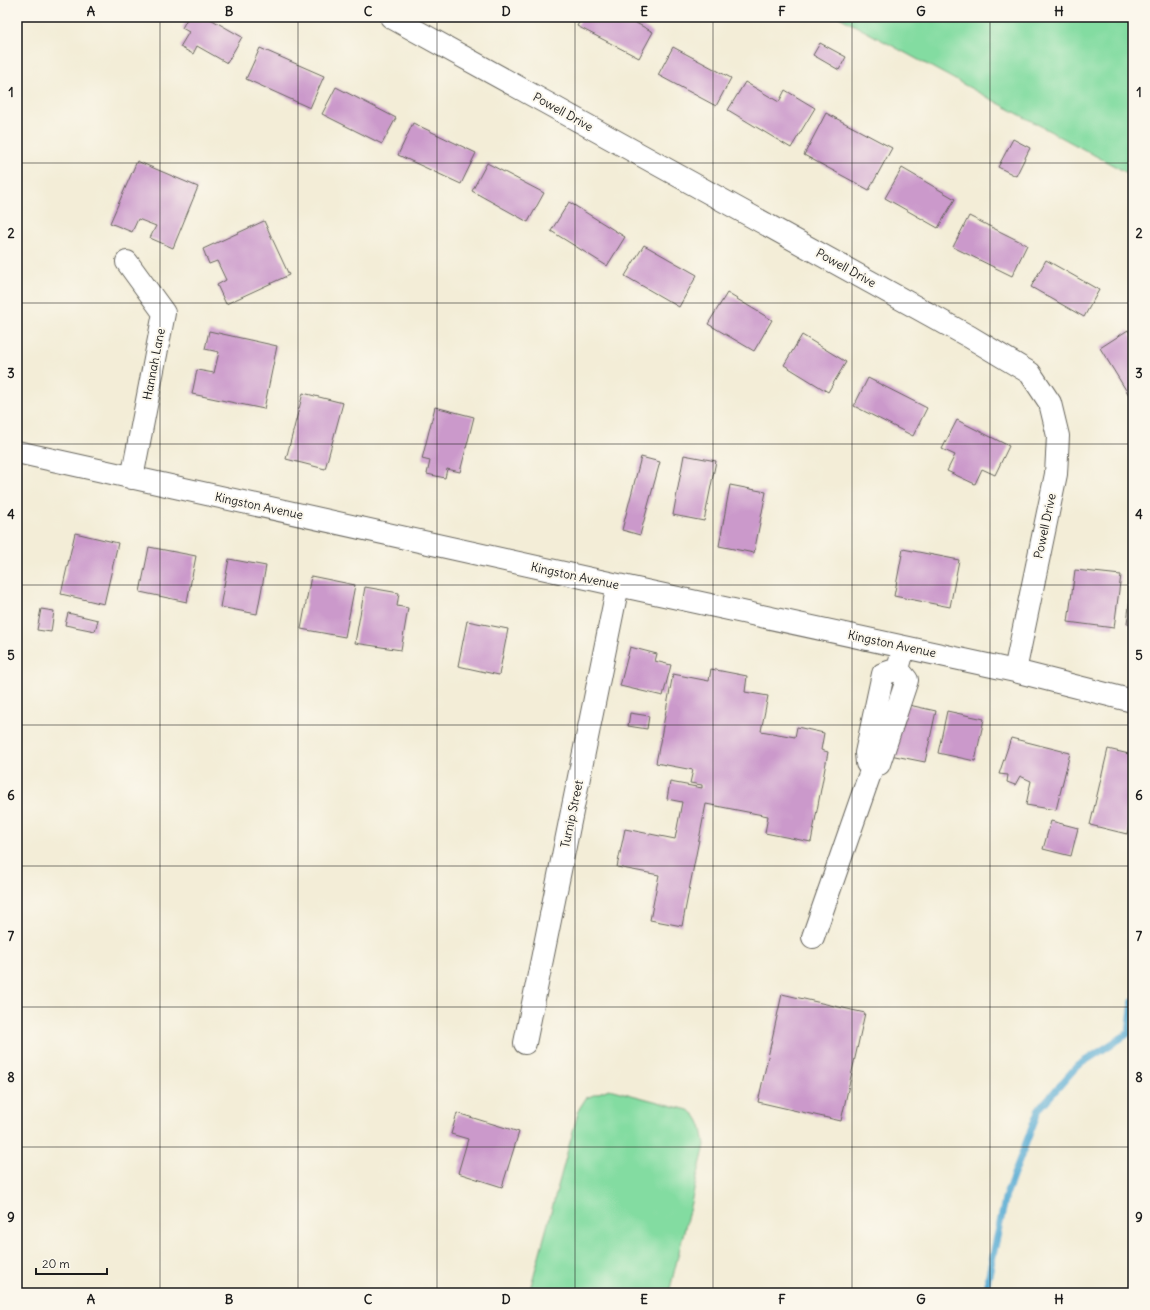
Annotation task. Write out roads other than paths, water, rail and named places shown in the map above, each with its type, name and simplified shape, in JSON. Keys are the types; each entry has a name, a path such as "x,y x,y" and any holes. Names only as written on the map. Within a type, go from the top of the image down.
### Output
{"street":[{"name":"Powell Drive","path":"391,17 970,337 1030,373 1050,403 1058,436 1056,474 1014,671"},
{"name":"Hannah Lane","path":"127,262 164,313 132,478"},
{"name":"Kingston Avenue","path":"17,452 1014,671 1133,701"},
{"name":"Turnip Street","path":"525,1043 618,585"},
{"path":"813,937 873,765 867,763 866,753 896,675 904,647"}],"waterway":[{"path":"985,1293 1006,1195 1039,1109 1077,1066 1129,1033 1133,1001"}]}
